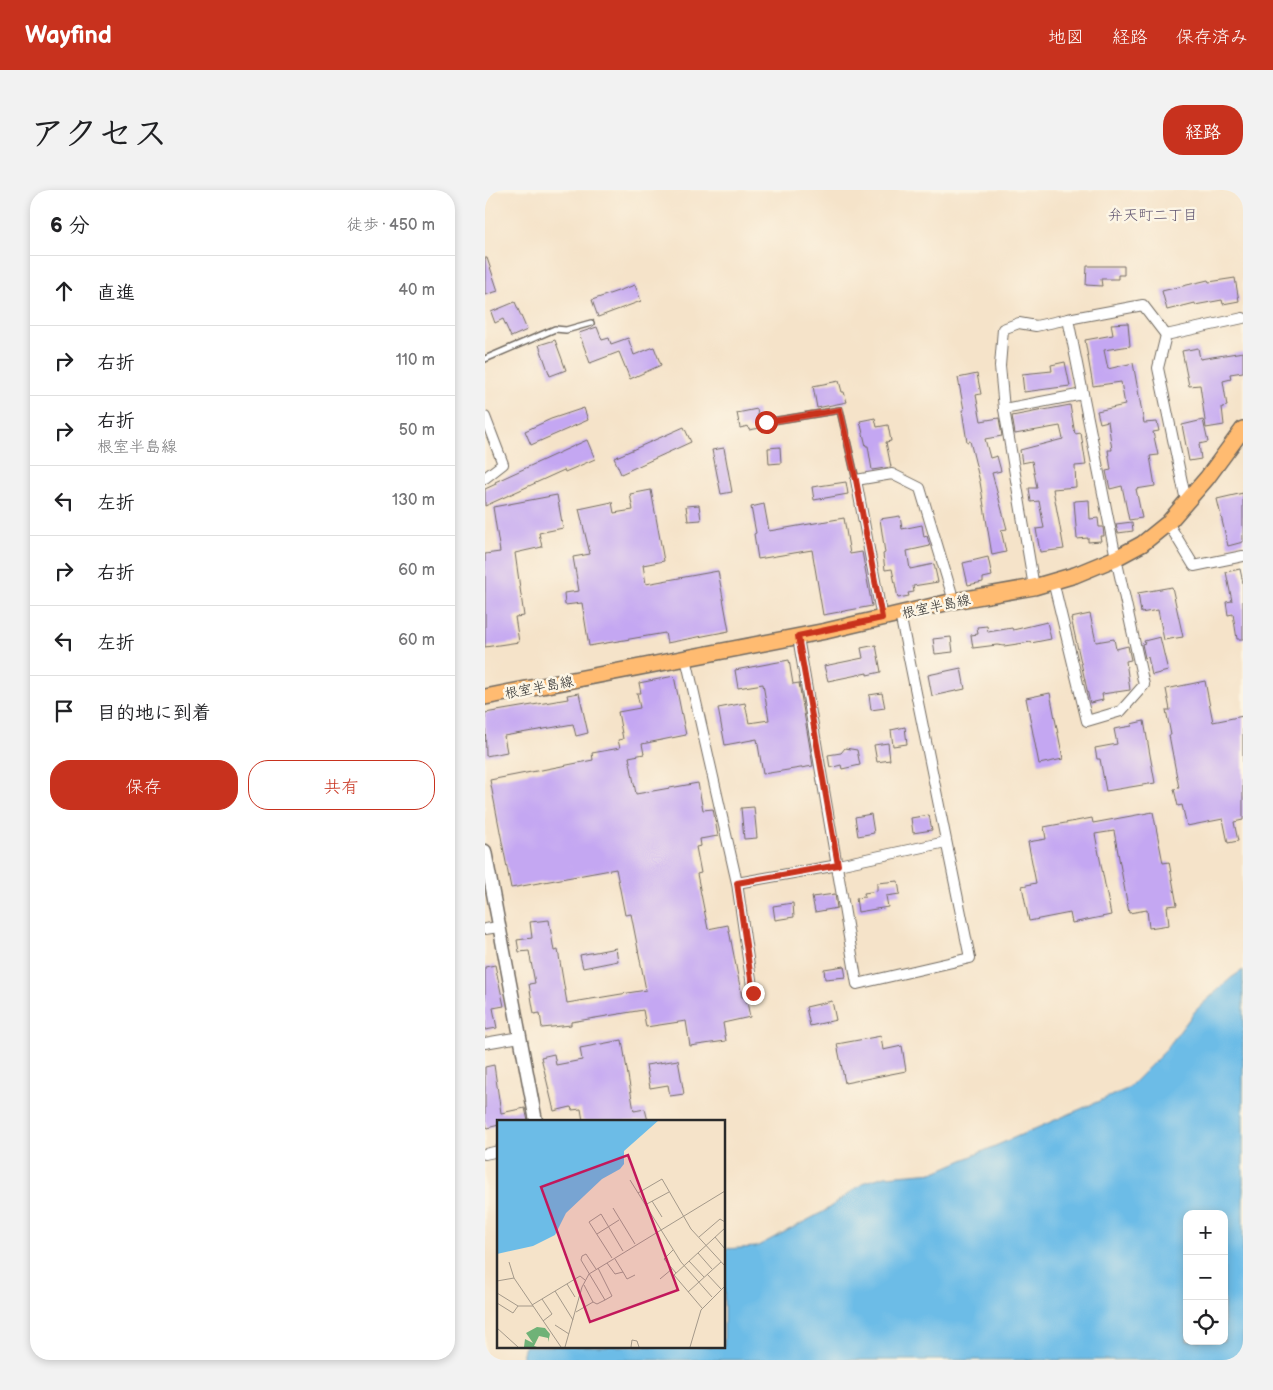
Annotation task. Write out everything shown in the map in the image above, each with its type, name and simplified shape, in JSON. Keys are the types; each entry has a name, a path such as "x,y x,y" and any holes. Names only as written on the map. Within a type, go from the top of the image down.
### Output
{"main road":[{"name":"根室半島線","path":"485,697 798,636 954,601 1034,587 1075,575 1116,558 1142,544 1168,523 1207,478 1243,429"}],"street":[{"path":"1034,587 1003,409 1000,366 1003,329 1019,322 1036,326 1143,305 1166,335"},
{"path":"1166,335 1243,318"},
{"path":"1053,581 1087,721 1121,711 1144,685 1116,558 1069,319"},
{"path":"1166,335 1158,368 1186,501"},
{"path":"1003,409 1083,394"},
{"path":"485,417 503,464 485,478"},
{"path":"882,618 856,480 892,474 920,488 954,601"},
{"path":"1168,523 1194,566 1243,556"},
{"path":"798,636 857,984 970,958 900,614"},
{"path":"687,658 737,883 753,993"},
{"path":"737,883 838,865 945,842"},
{"path":"485,850 536,1120"},
{"path":"485,929 499,927"},
{"path":"485,1044 520,1037"}],"lane":[{"path":"485,359 555,330 566,330 591,323"},
{"path":"766,422 840,410 856,480"}],"water":[{"path":"1243,970 1243,1360 521,1360 524,1348 725,1348 725,1249 756,1247 823,1212 865,1182 885,1176 935,1172 1127,1089 1164,1052 1196,1010 1231,978"}],"building":[{"path":"485,258 487,258 498,291 485,295"},
{"path":"1087,266 1124,266 1124,275 1118,275 1118,279 1101,279 1102,286 1086,285"},
{"path":"1235,278 1239,301 1223,304 1222,300 1195,305 1195,303 1167,310 1162,291 1208,280 1209,282"},
{"path":"635,285 641,301 598,317 592,300"},
{"path":"515,302 527,330 511,337 503,319 495,323 491,312"},
{"path":"1128,323 1130,346 1104,350 1108,369 1133,363 1144,423 1157,422 1159,431 1153,432 1158,455 1150,456 1155,486 1136,489 1142,518 1129,520 1122,486 1110,489 1106,471 1111,470 1108,450 1112,450 1108,421 1100,423 1097,411 1125,405 1121,382 1093,386 1085,340 1113,335 1111,324"},
{"path":"597,327 602,340 609,338 611,344 628,338 634,355 654,347 661,365 630,379 619,352 590,363 579,333"},
{"path":"555,340 566,370 550,376 539,345"},
{"path":"1198,348 1200,359 1243,352 1243,372 1230,374 1231,379 1223,381 1227,406 1222,407 1224,425 1206,428 1200,385 1189,386 1182,351"},
{"path":"1065,362 1070,386 1024,392 1022,374 1052,371 1051,365"},
{"path":"977,374 981,394 976,395 981,421 999,418 1002,436 985,439 990,458 997,456 1001,471 992,473 1007,529 1001,530 1006,552 992,555 980,482 970,441 967,442 958,378"},
{"path":"839,381 847,402 817,408 813,386"},
{"path":"1070,405 1075,434 1081,433 1086,465 1075,466 1076,487 1053,489 1064,549 1040,552 1036,529 1044,528 1039,501 1031,502 1029,488 1037,488 1032,461 1022,463 1020,450 1063,439 1060,426 1015,434 1012,416"},
{"path":"584,408 588,420 531,445 525,431 551,419"},
{"path":"757,409 760,428 749,430 748,426 740,428 737,413"},
{"path":"875,418 877,427 888,425 891,441 886,442 891,467 872,470 868,446 866,446 860,421"},
{"path":"1203,420 1208,442 1199,444 1201,459 1189,461 1182,425"},
{"path":"684,427 691,442 621,474 614,458"},
{"path":"587,440 595,459 565,472 564,470 485,506 485,489 496,484 495,482"},
{"path":"780,447 781,463 769,464 768,448"},
{"path":"724,448 732,492 721,494 712,450"},
{"path":"846,482 848,494 814,500 812,487"},
{"path":"651,490 664,561 643,565 646,584 718,571 729,631 667,643 665,633 589,646 582,603 565,605 564,593 579,591 573,557 590,554 579,509 612,502 614,513 633,510 630,494"},
{"path":"1243,493 1243,542 1228,546 1217,499"},
{"path":"557,495 563,528 539,533 542,547 515,553 524,616 515,617 519,642 485,647 485,554 500,552 493,507"},
{"path":"1089,500 1090,519 1098,518 1099,527 1103,527 1104,536 1100,536 1101,541 1088,542 1088,538 1077,539 1074,501"},
{"path":"764,504 769,531 844,518 850,554 862,552 872,606 823,615 812,550 758,559 751,507"},
{"path":"699,505 701,520 688,521 686,506"},
{"path":"900,516 902,529 922,525 924,537 927,536 930,546 907,551 910,569 934,564 938,582 913,586 914,592 908,593 909,596 898,598 892,569 885,570 883,554 885,553 880,519"},
{"path":"1132,522 1133,531 1118,533 1116,524"},
{"path":"988,557 992,576 983,578 983,582 968,585 963,563"},
{"path":"1240,569 1243,583 1243,639 1237,639 1233,614 1228,615 1226,602 1232,601 1226,572"},
{"path":"1172,587 1183,637 1164,640 1158,610 1141,613 1138,593"},
{"path":"1090,614 1096,642 1114,639 1116,649 1128,646 1131,660 1126,661 1130,690 1102,694 1103,700 1090,703 1071,618"},
{"path":"1047,622 1051,639 1031,643 973,648 971,635 978,634 977,627 987,626 988,632 1012,628 1013,630"},
{"path":"951,637 953,652 935,654 933,639"},
{"path":"1160,637 1168,671 1152,675 1148,657 1145,658 1142,644 1145,643 1144,641"},
{"path":"876,645 881,672 828,681 824,666 863,658 861,648"},
{"path":"789,660 793,684 799,683 813,766 763,774 757,739 725,745 718,708 745,703 749,723 769,720 763,684 738,688 735,670"},
{"path":"961,668 965,689 932,696 928,675"},
{"path":"674,676 686,735 642,744 644,754 629,757 636,794 698,783 703,810 713,809 718,836 700,839 701,846 696,847 701,873 697,874 708,929 728,925 742,997 746,997 750,1017 723,1023 726,1041 690,1046 686,1021 646,1027 643,1010 571,1022 571,1025 542,1028 540,1013 534,1014 529,984 535,983 529,951 519,952 517,940 532,938 530,922 549,920 554,951 558,950 567,1003 646,990 631,914 625,915 616,869 511,888 490,780 593,760 592,753 620,748 618,740 623,739 618,712 640,708 637,693 641,693 639,683"},
{"path":"1205,681 1213,722 1243,716 1243,820 1234,822 1238,841 1228,843 1223,819 1187,826 1182,805 1178,806 1174,789 1179,788 1169,735 1171,735 1166,710 1170,710 1166,689"},
{"path":"579,693 588,733 576,736 573,724 504,736 507,752 486,756 485,713 568,699 567,695"},
{"path":"882,693 885,708 871,710 869,695"},
{"path":"1050,693 1063,759 1039,764 1026,698"},
{"path":"1144,721 1155,783 1106,791 1100,759 1097,759 1095,748 1117,744 1114,729 1132,726 1131,724"},
{"path":"905,727 907,744 893,746 891,730"},
{"path":"888,743 890,760 877,762 874,745"},
{"path":"845,748 857,750 860,765 842,769 841,765 830,768 828,755 841,753"},
{"path":"754,807 757,838 744,839 741,808"},
{"path":"1153,812 1163,863 1169,862 1177,905 1167,906 1169,925 1149,928 1147,910 1129,913 1114,831 1095,834 1111,915 1072,923 1070,913 1029,921 1022,886 1036,883 1028,842 1046,839 1044,827 1092,818 1093,823"},
{"path":"871,814 874,833 858,836 855,817"},
{"path":"929,815 932,830 913,833 911,818"},
{"path":"898,881 900,894 886,896 888,907 858,912 856,898 865,897 864,893 877,891 877,883"},
{"path":"835,894 837,908 815,912 812,897"},
{"path":"793,903 794,917 775,920 773,906"},
{"path":"616,948 618,961 583,968 580,955"},
{"path":"495,965 504,1006 493,1008 497,1028 485,1030 485,967"},
{"path":"844,966 846,977 825,979 824,969"},
{"path":"832,1001 836,1020 810,1026 806,1007"},
{"path":"881,1036 883,1050 902,1046 906,1071 845,1083 837,1044"},
{"path":"622,1040 634,1111 645,1109 648,1120 583,1120 581,1109 572,1110 571,1107 554,1111 541,1057 554,1054 556,1065 582,1060 580,1048"},
{"path":"678,1060 684,1094 670,1096 668,1085 650,1088 646,1065"},
{"path":"494,1065 501,1113 525,1108 528,1120 497,1120 497,1126 487,1128 485,1121 485,1067"}],"district":[{"name":"弁天町二丁目","path":"1153,215"}],"route":[{"path":"753,993 737,883 838,865 798,636 882,618 856,480 840,410 766,422"}]}
